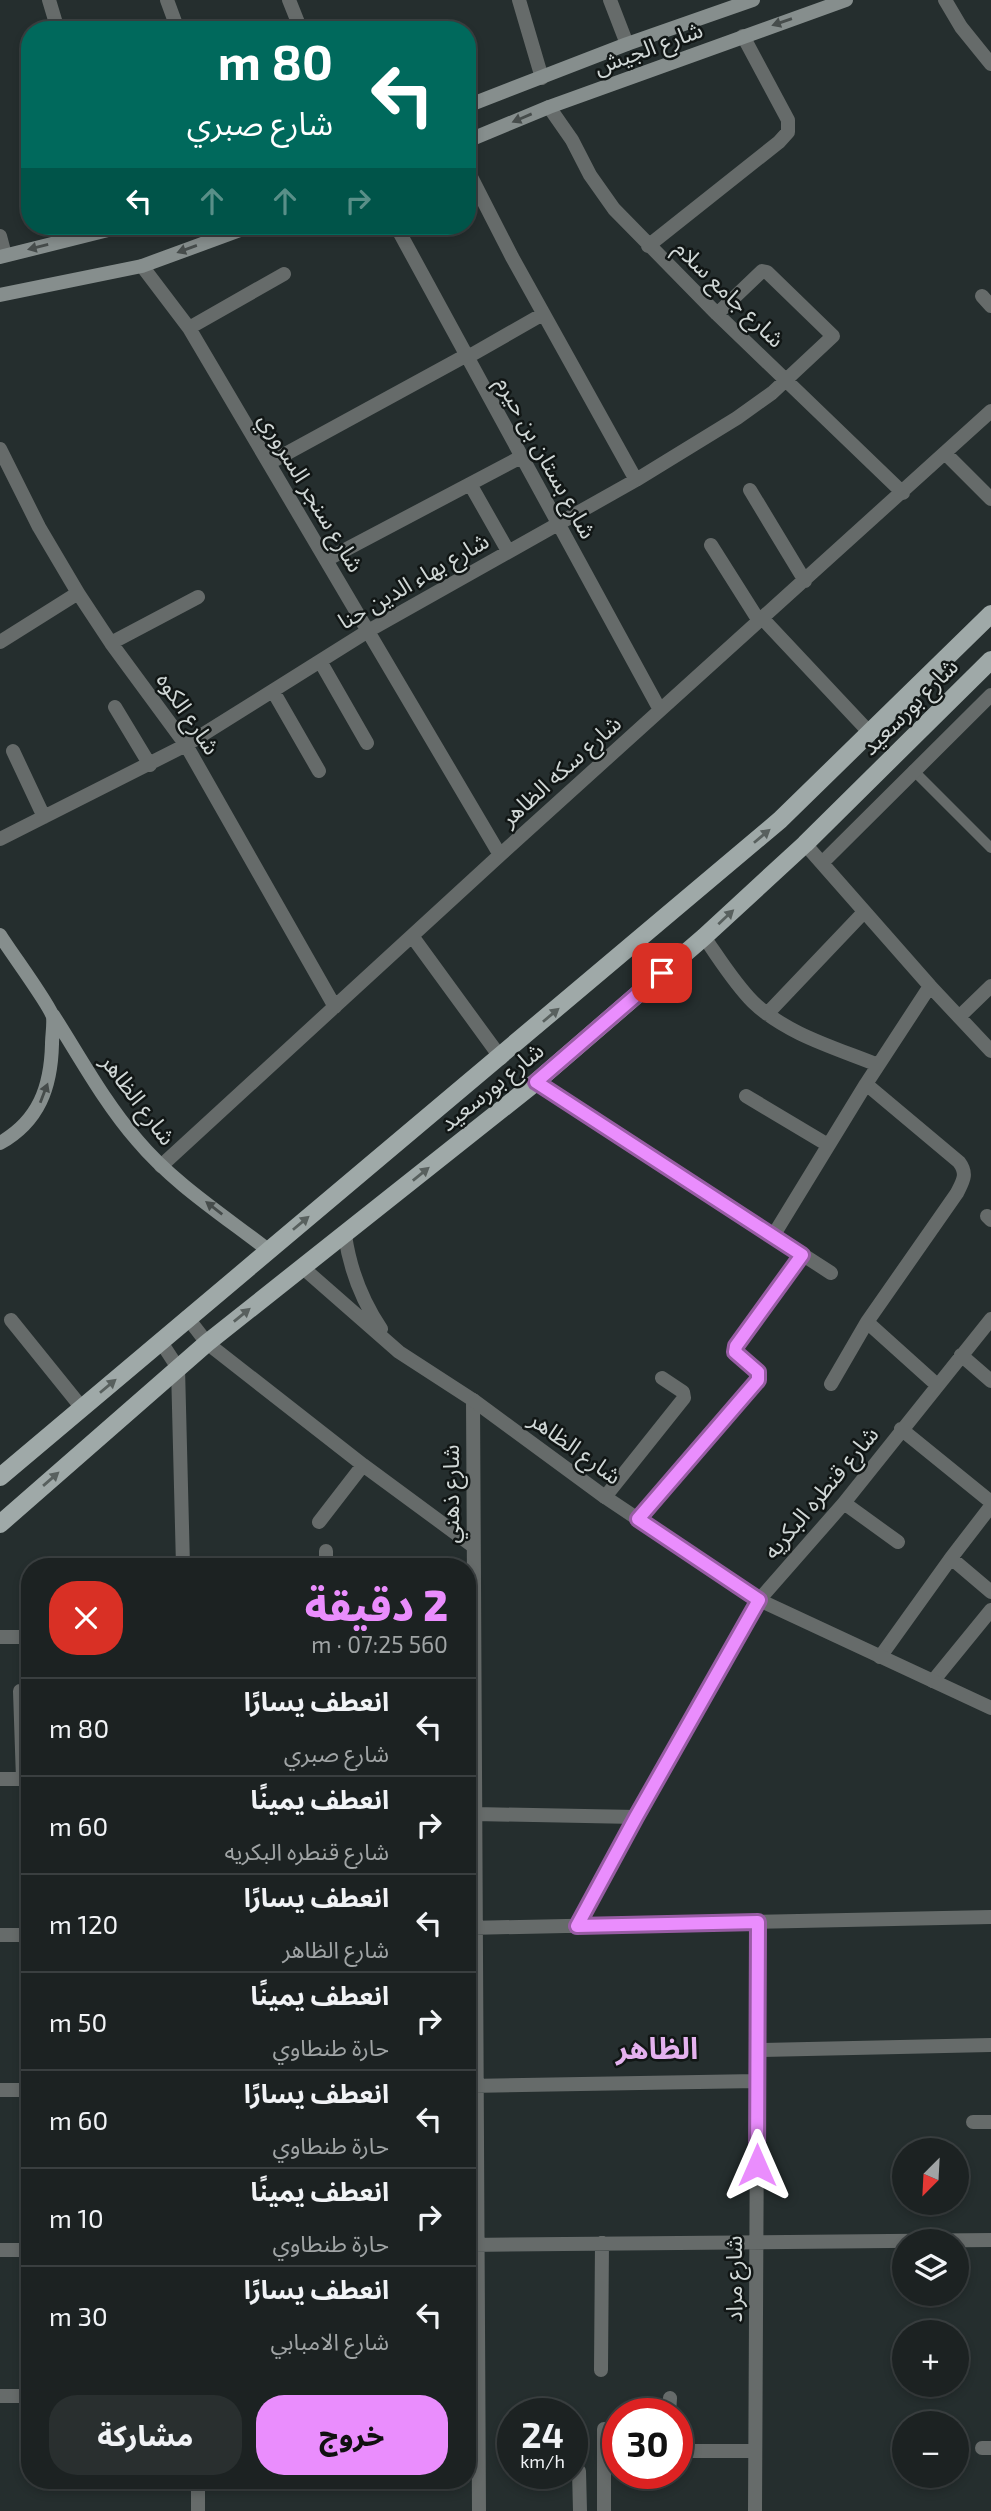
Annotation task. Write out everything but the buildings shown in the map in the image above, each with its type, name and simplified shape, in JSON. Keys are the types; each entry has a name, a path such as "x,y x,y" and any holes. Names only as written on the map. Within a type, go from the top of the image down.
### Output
{"main road":[{"name":"شارع الجيش","path":"476,137 549,107 846,0"},
{"name":"شارع الجيش","path":"476,103 626,44 750,1"},
{"path":"3,256 85,235"},
{"path":"0,295 142,266 226,235"},
{"name":"شارع بورسعيد","path":"0,1477 187,1317 501,1058 780,820 991,614"},
{"name":"شارع بورسعيد","path":"0,1524 178,1367 536,1082 704,937 805,844 991,660"},
{"name":"شارع الظاهر","path":"0,935 117,1115 162,1166 268,1250"},
{"path":"0,1143 28,1122 46,1091 51,1074 53,1015"}],"street":[{"path":"49,0 55,21"},
{"path":"167,0 175,21"},
{"path":"289,0 297,21"},
{"path":"519,0 542,78"},
{"path":"610,0 626,44"},
{"path":"945,0 961,27 991,64"},
{"path":"648,246 788,132 788,120 743,36"},
{"name":"شارع جامع سلام","path":"549,107 614,209 648,246 903,492"},
{"path":"476,186 543,314 636,480"},
{"name":"شارع بستان بن حيرم","path":"401,235 660,710"},
{"path":"0,236 3,256"},
{"name":"شارع سنجر السروري","path":"142,266 189,328 500,855"},
{"name":"شارع بهاء الدين حنا","path":"0,839 186,745 368,631 636,480 737,418 787,381 833,336 767,272 762,271 717,314"},
{"path":"189,328 284,274"},
{"path":"269,463 543,314"},
{"name":"شارع سكه الظاهر","path":"162,1166 411,936 991,411"},
{"name":"شارع الكوه","path":"0,449 39,527 78,593 186,745 335,1007"},
{"path":"946,453 991,499"},
{"path":"326,559 521,457"},
{"path":"470,484 508,551"},
{"path":"750,490 804,580"},
{"path":"711,545 761,620 870,733"},
{"path":"0,642 78,593"},
{"path":"111,643 198,597"},
{"path":"320,661 367,743"},
{"path":"273,691 319,771"},
{"path":"822,863 991,695"},
{"path":"115,707 150,765"},
{"path":"13,751 44,817"},
{"path":"805,844 991,1051"},
{"path":"767,1014 864,912"},
{"path":"411,936 501,1058"},
{"path":"704,937 751,1000 767,1014 786,1026 878,1065"},
{"path":"773,1236 930,986"},
{"path":"959,1017 991,986"},
{"path":"536,1082 831,1273"},
{"path":"831,1384 867,1322 957,1194 965,1176 959,1162 866,1084"},
{"path":"746,1096 828,1145"},
{"name":"شارع الظاهر","path":"345,1235 348,1260 356,1285 368,1309 399,1352"},
{"path":"638,1519 758,1380 758,1372 738,1356 735,1352 736,1346 802,1255"},
{"name":"شارع الظاهر","path":"302,1267 399,1352 473,1400 606,1497 759,1600 991,1708"},
{"path":"187,1317 207,1343 362,1465 473,1546"},
{"name":"شارع قنطره البكريه","path":"577,1926 759,1600 844,1503 991,1319"},
{"path":"11,1320 82,1408"},
{"path":"867,1322 937,1385"},
{"path":"161,1342 178,1367 183,1558"},
{"path":"961,1355 991,1381"},
{"path":"606,1497 684,1398 683,1392 662,1378"},
{"name":"شارع ذهني","path":"473,1400 473,1558"},
{"path":"880,1657 991,1504 901,1430"},
{"path":"319,1522 362,1465"},
{"path":"844,1503 898,1542"},
{"path":"326,1551 326,1558"},
{"path":"951,1558 991,1592"},
{"path":"933,1681 991,1610"},
{"path":"0,1637 21,1636"},
{"path":"20,1690 21,1705"},
{"path":"0,1779 21,1779"},
{"path":"476,1814 636,1817"},
{"path":"476,1928 991,1917"},
{"name":"شارع مراد","path":"755,2511 758,1922"},
{"path":"0,1935 21,1935"},
{"path":"757,2050 991,2045"},
{"path":"476,2086 757,2081"},
{"path":"0,2090 21,2090"},
{"path":"972,2122 991,2122"},
{"path":"476,2245 991,2240"},
{"path":"601,2370 602,2243"},
{"path":"0,2250 21,2250"},
{"path":"0,2396 21,2396"},
{"path":"693,2451 755,2451"},
{"name":"شارع ذهني","path":"476,2452 479,2511"},
{"path":"198,2489 198,2511"},
{"path":"579,2489 580,2511"},
{"path":"604,2489 604,2511"}],"lane":[{"path":"914,770 991,848"}],"district":[{"name":"الظاهر","path":"657,2047"}],"route":[{"path":"662,973 536,1082 802,1255 736,1346 735,1352 738,1356 758,1372 758,1380 638,1519 759,1600 577,1926 758,1922 757,2165"}]}
